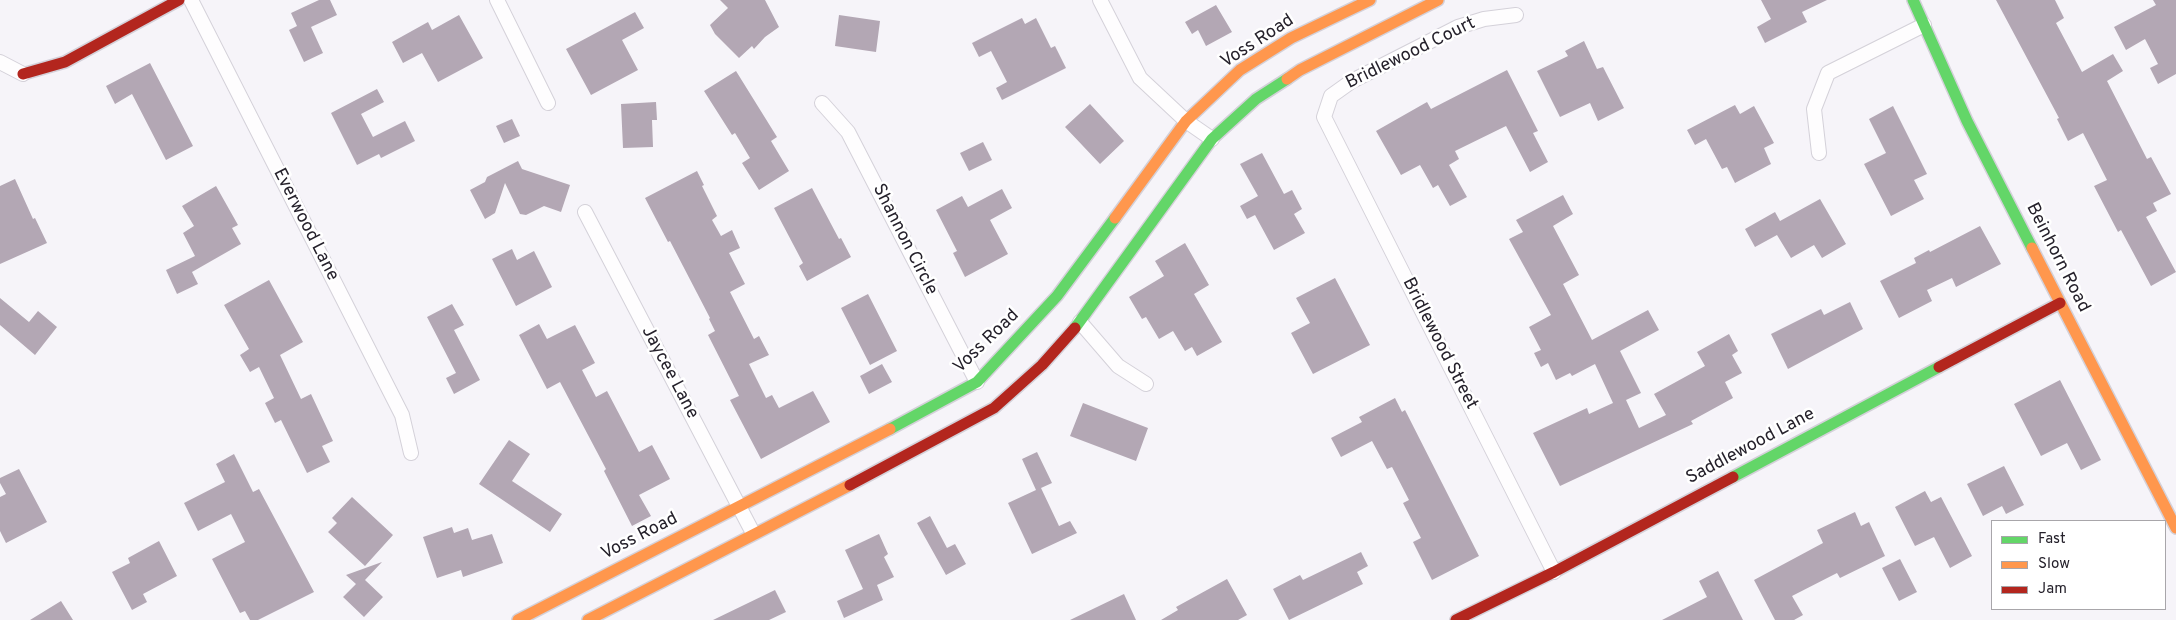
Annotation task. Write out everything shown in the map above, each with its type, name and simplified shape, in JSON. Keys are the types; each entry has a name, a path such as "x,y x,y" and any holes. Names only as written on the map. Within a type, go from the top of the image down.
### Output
{"main road":[{"path":"23,74 65,62 179,0"},
{"name":"Voss Road","path":"518,620 574,607 739,505 939,412 977,382 1057,296 1186,121 1240,70 1291,38 1370,0"},
{"path":"588,620 753,533 950,433 994,408 1042,365 1080,322 1212,139 1256,99 1300,70 1438,0"},
{"name":"Beinhorn Road","path":"1913,0 1967,121 2176,528"},
{"name":"Saddlewood Lane","path":"1456,620 1554,572 2060,303"},
{"path":"939,412 950,433"}],"street":[{"name":"Everwood Lane","path":"191,0 402,415 411,453"},
{"path":"497,0 548,103"},
{"path":"1100,0 1140,78 1186,121 1212,139"},
{"name":"Bridlewood Court","path":"1324,117 1331,96 1352,81 1458,27 1484,18 1516,15"},
{"path":"1819,153 1814,109 1828,73 1924,25"},
{"path":"0,62 23,74"},
{"name":"Shannon Circle","path":"822,103 848,132 977,382"},
{"name":"Bridlewood Street","path":"1324,117 1554,572"},
{"name":"Jaycee Lane","path":"586,212 753,533"},
{"path":"1080,322 1118,366 1146,384"}],"building":[{"path":"319,0 330,0 337,15 311,27 323,53 304,62 289,30 297,26 291,13"},
{"path":"720,0 765,0 779,27 765,37 754,49 752,46 739,58 715,34 710,25 728,8"},
{"path":"1761,0 1827,0 1802,12 1807,22 1765,43 1757,27 1771,19"},
{"path":"1996,0 2055,0 2064,18 2056,23 2082,72 2113,54 2123,71 2107,81 2147,159 2151,157 2171,194 2153,203 2157,211 2146,217 2176,272 2151,286 2121,230 2118,232 2094,186 2107,180 2083,133 2068,141 2057,119 2059,118"},
{"path":"2153,0 2176,0 2176,74 2158,84 2150,68 2158,64 2145,39 2126,50 2114,27 2156,5"},
{"path":"1216,5 1232,32 1206,46 1198,30 1192,34 1185,22"},
{"path":"635,12 644,28 622,40 638,70 591,95 566,49"},
{"path":"459,15 483,58 438,82 422,53 403,63 392,42 428,22 432,30"},
{"path":"839,15 880,21 876,52 835,46"},
{"path":"1022,18 1025,24 1036,18 1051,48 1055,46 1066,68 1002,100 996,88 1007,82 991,51 979,57 972,43"},
{"path":"1584,41 1597,69 1603,67 1624,108 1598,121 1590,103 1560,117 1537,71 1568,56 1565,51"},
{"path":"150,63 193,146 166,160 132,94 115,104 106,86"},
{"path":"1507,70 1538,131 1533,133 1548,162 1530,172 1506,126 1455,151 1459,159 1449,165 1467,197 1450,206 1438,185 1433,188 1420,165 1401,175 1376,131 1427,102 1431,109"},
{"path":"736,71 777,137 771,141 789,171 759,190 742,163 750,158 735,133 732,135 704,91"},
{"path":"377,89 384,102 361,114 373,137 405,121 415,141 381,158 379,154 357,165 331,113"},
{"path":"656,102 657,120 652,120 653,147 623,148 621,104"},
{"path":"1090,104 1124,141 1100,164 1065,127"},
{"path":"1735,105 1740,114 1754,106 1774,143 1764,148 1771,164 1735,183 1727,167 1722,169 1706,139 1695,145 1687,130"},
{"path":"1893,106 1927,174 1914,180 1924,199 1891,216 1864,164 1886,153 1869,119"},
{"path":"512,119 520,136 504,143 496,126"},
{"path":"983,142 992,160 969,171 960,153"},
{"path":"1262,153 1284,194 1292,190 1302,209 1294,214 1305,233 1274,250 1255,215 1247,219 1240,206 1258,196 1240,164"},
{"path":"518,161 522,169 570,185 561,212 544,206 526,215 520,214 505,183 495,213 485,219 470,190 485,182 487,177"},
{"path":"697,171 704,185 702,186 717,216 712,220 721,236 732,230 740,248 729,253 745,284 730,292 754,339 759,336 769,355 749,364 766,398 772,395 779,408 813,391 830,422 761,459 730,400 739,396 708,335 715,331 710,318 670,241 668,242 645,198"},
{"path":"15,179 33,219 35,218 47,243 0,264 0,186"},
{"path":"216,186 238,225 232,228 241,244 192,272 198,284 177,294 166,270 195,256 183,233 194,226 182,206"},
{"path":"812,188 839,239 841,238 851,257 807,281 799,266 803,263 774,208"},
{"path":"1002,189 1012,208 990,220 1008,254 965,277 953,253 957,251 936,210 962,196 968,207"},
{"path":"1563,195 1573,214 1553,226 1579,275 1563,284 1592,340 1648,310 1659,330 1620,351 1641,393 1626,400 1639,428 1666,415 1654,394 1705,366 1697,352 1729,334 1738,351 1732,355 1742,373 1725,382 1733,398 1691,421 1693,424 1560,486 1533,433 1587,408 1589,414 1613,403 1595,364 1572,376 1570,373 1556,380 1548,363 1541,367 1534,353 1541,350 1529,327 1551,315 1509,239 1523,232 1516,220"},
{"path":"1820,199 1846,244 1822,258 1814,245 1791,258 1777,235 1755,247 1745,229 1775,212 1780,221"},
{"path":"1980,226 2001,264 1956,287 1952,278 1927,290 1932,301 1899,318 1880,281 1916,263 1914,258 1929,250 1930,252"},
{"path":"1185,243 1209,285 1194,294 1222,342 1197,356 1192,347 1185,351 1173,331 1159,339 1146,317 1142,319 1129,297 1164,276 1155,261"},
{"path":"512,249 517,260 534,251 552,287 516,306 492,259"},
{"path":"1335,278 1370,345 1313,374 1291,333 1310,323 1296,298"},
{"path":"269,280 303,342 280,355 301,399 311,394 333,441 322,446 330,462 307,473 281,420 275,423 265,403 274,398 259,367 250,372 240,355 249,349 224,305"},
{"path":"868,294 897,351 870,365 841,308"},
{"path":"0,298 29,322 38,311 57,327 35,355 0,325"},
{"path":"1850,302 1863,329 1788,369 1771,334 1821,309 1824,315"},
{"path":"452,304 464,325 454,330 480,380 454,394 446,378 456,373 427,317"},
{"path":"539,324 547,339 575,325 595,363 582,370 596,397 607,391 639,452 652,445 670,479 639,495 651,516 632,526 604,471 606,469 560,382 547,389 519,335"},
{"path":"882,364 892,382 869,394 860,376"},
{"path":"2060,380 2101,460 2081,470 2067,443 2041,456 2014,404"},
{"path":"1395,398 1402,412 1405,410 1479,556 1432,580 1413,542 1421,538 1403,503 1409,500 1392,467 1387,469 1372,441 1341,457 1331,438 1362,422 1359,417"},
{"path":"1083,403 1148,428 1136,461 1070,436"},
{"path":"509,440 530,454 512,481 562,514 550,532 479,484"},
{"path":"1037,452 1052,483 1041,488 1059,526 1070,521 1077,533 1032,554 1008,503 1036,490 1022,459"},
{"path":"234,454 253,492 259,489 314,592 258,620 250,620 245,611 240,613 212,559 245,542 231,514 198,531 184,503 225,482 216,464"},
{"path":"2004,466 2024,505 2006,514 2002,506 1983,516 1967,484"},
{"path":"19,469 47,522 6,543 0,531 0,497 6,494 0,483 0,478"},
{"path":"1925,491 1931,502 1941,497 1972,556 1950,568 1934,537 1915,546 1895,507"},
{"path":"352,497 393,535 365,566 328,532 337,523 332,518"},
{"path":"1855,512 1861,526 1869,522 1885,556 1840,578 1837,573 1792,596 1803,615 1794,620 1775,620 1754,580 1823,543 1817,530"},
{"path":"930,516 947,548 955,544 966,564 946,575 917,523"},
{"path":"452,527 454,533 468,528 472,540 492,534 503,563 463,577 461,570 437,578 423,537"},
{"path":"879,534 888,554 884,557 894,577 877,585 883,600 844,618 837,601 863,589 845,550"},
{"path":"159,541 177,576 143,594 147,602 132,610 112,572 130,563 128,558"},
{"path":"1361,552 1368,566 1357,572 1363,584 1289,620 1273,589 1300,575 1303,580"},
{"path":"1900,559 1917,592 1899,601 1882,568"},
{"path":"382,562 365,580 383,597 364,617 343,597 356,584 346,575"},
{"path":"1718,571 1743,620 1662,620 1707,597 1699,581"},
{"path":"1227,579 1247,615 1238,620 1161,620 1178,610 1176,607"},
{"path":"775,590 786,612 769,620 713,620"},
{"path":"1124,594 1136,620 1070,620"},
{"path":"61,601 73,620 30,620"}],"traffic: fast":[{"path":"1913,0 1967,121 2032,248"},
{"path":"1075,328 1212,139 1256,99 1287,79"},
{"path":"890,429 977,382 1057,296 1115,218"},
{"path":"1733,477 1939,367"}],"traffic: slow":[{"path":"1115,218 1186,121 1240,70 1291,38 1370,0"},
{"path":"1287,79 1300,70 1438,0"},
{"path":"2032,248 2176,528"},
{"path":"518,620 890,429"},
{"path":"588,620 850,485"}],"traffic: jam":[{"path":"23,74 65,62 179,0"},
{"path":"1939,367 2060,303"},
{"path":"850,485 994,408 1042,365 1075,328"},
{"path":"1456,620 1554,572 1733,477"}]}
